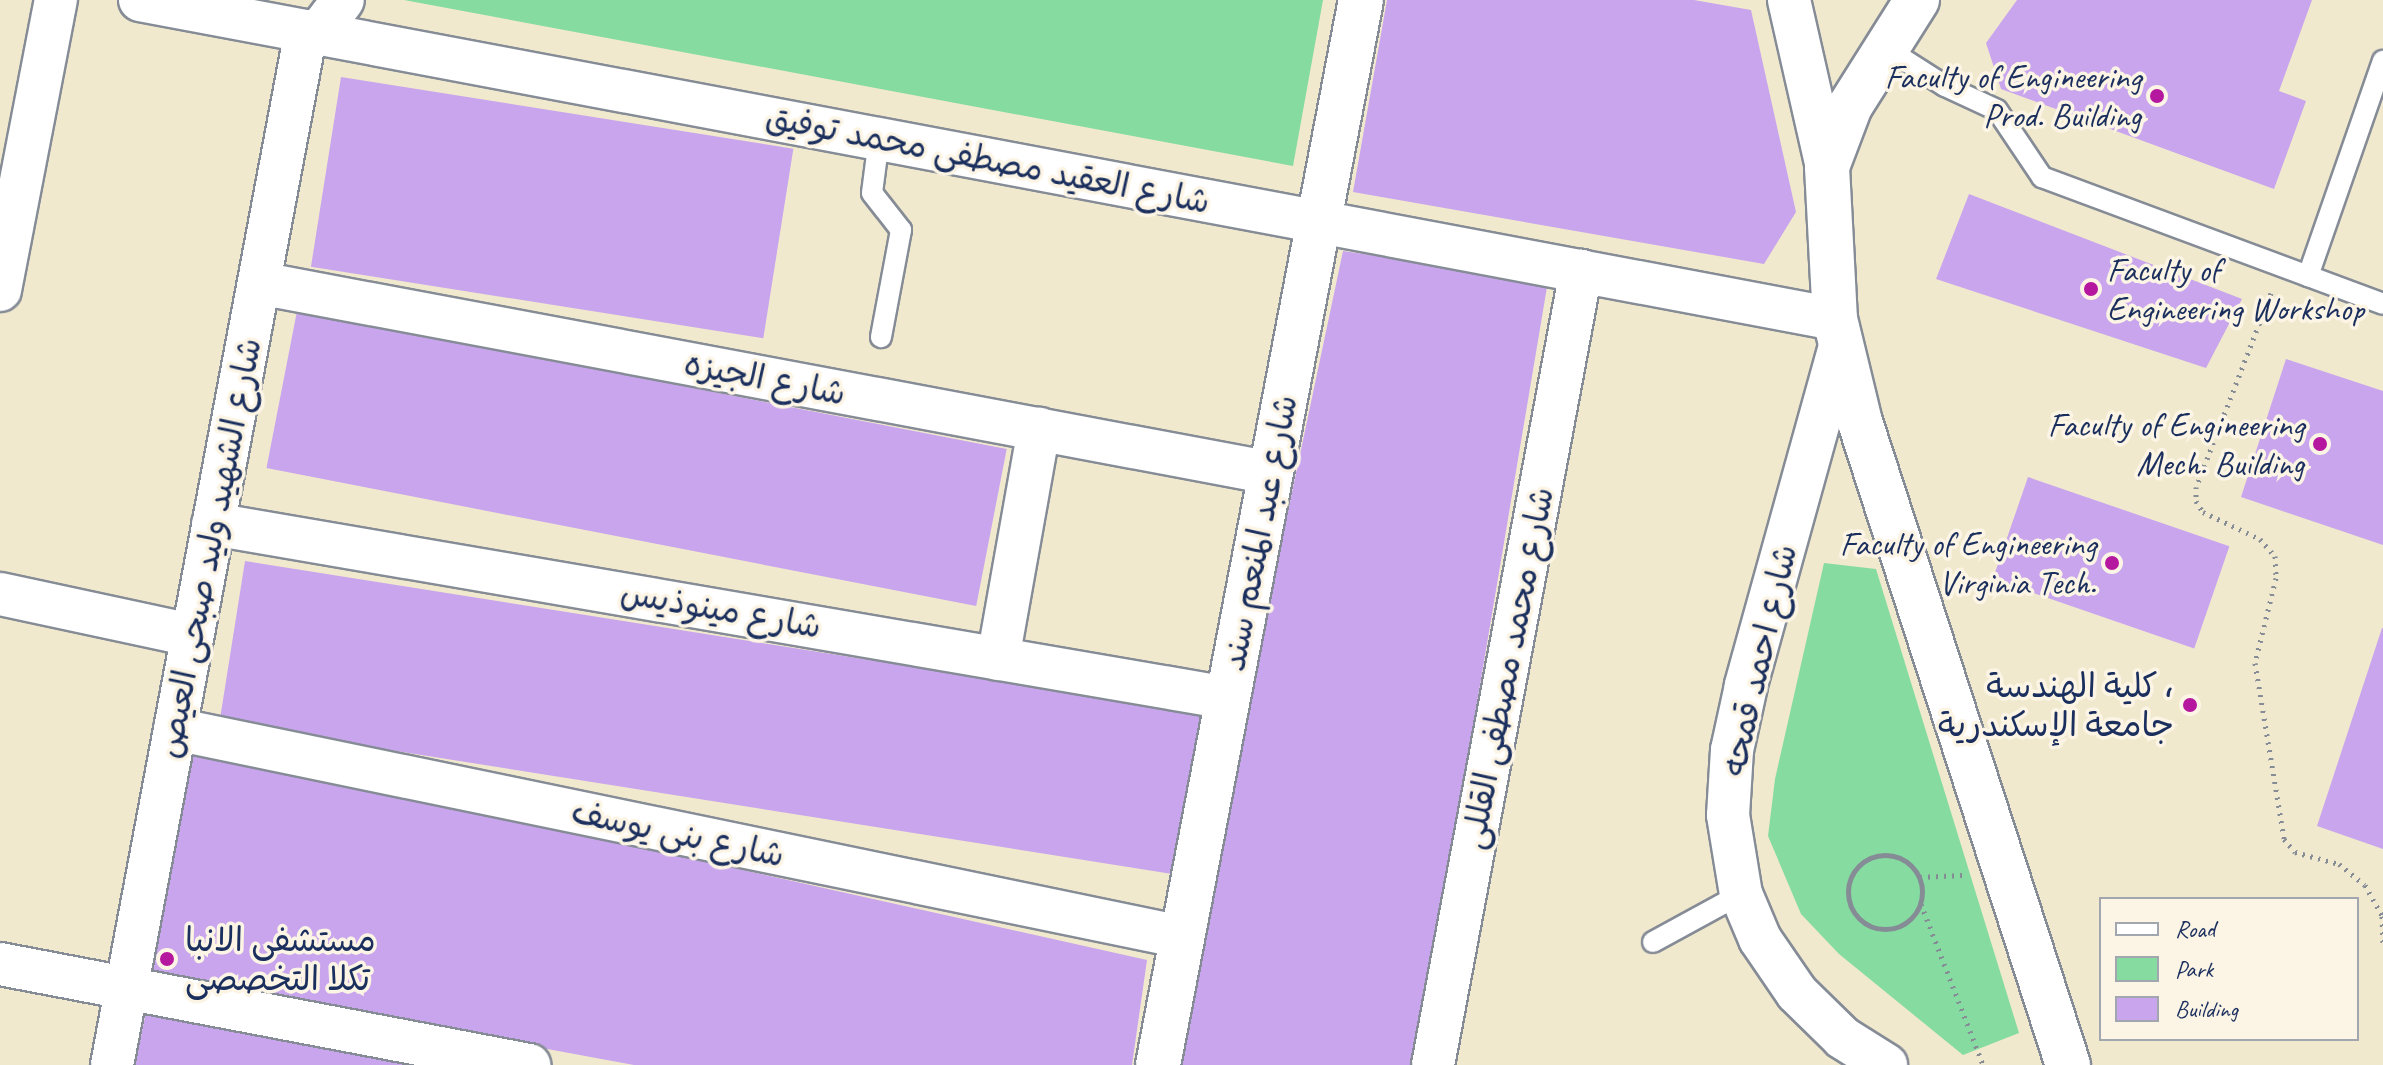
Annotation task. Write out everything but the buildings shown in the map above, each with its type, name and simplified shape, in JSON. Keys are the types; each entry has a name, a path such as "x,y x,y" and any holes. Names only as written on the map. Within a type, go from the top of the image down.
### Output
{"street":[{"path":"0,290 56,0"},
{"name":"شارع العقيد مصطفى محمد توفيق","path":"141,0 1581,271 1838,332"},
{"path":"312,32 343,0"},
{"name":"شارع عبد المنعم سند","path":"1158,1065 1361,0"},
{"name":"شارع احمد قمحه","path":"1788,0 1827,167 1838,332 2050,1023 2068,1065"},
{"name":"شارع احمد قمحه","path":"1827,167 1850,106 1884,47 1917,0"},
{"name":"شارع الشهيد وليد صبحى العيص","path":"112,1065 259,283 312,32"},
{"name":"شارع محمد مصطفى القللى","path":"1433,1065 1581,271"},
{"name":"شارع الجيزه","path":"259,283 1271,473"},
{"name":"شارع احمد قمحه","path":"1838,332 1732,750 1728,815 1741,894 1760,939 1797,993 1843,1038 1886,1065"},
{"path":"998,659 1039,429"},
{"name":"شارع مينوذيس","path":"213,524 1228,698"},
{"path":"0,594 192,635"},
{"name":"شارع بنى يوسف","path":"175,729 1182,937"},
{"path":"0,964 529,1065"}],"lane":[{"path":"1884,47 1945,86 1997,110 2042,177 2383,304"},
{"path":"2308,276 2383,61"},
{"path":"879,139 872,193 901,230 881,337"},
{"path":"1653,942 1741,894"}],"path":[{"path":"2281,266 2196,487 2196,501 2203,512 2260,539 2275,556 2276,578 2255,663 2284,839 2295,852 2339,864 2365,885 2382,916 2383,944"},
{"path":"1921,904 1898,928 1866,924 1850,906 1851,876 1869,858 1895,856 1920,877 1921,904 1983,1065"}],"green space":[{"path":"404,0 1323,0 1293,166"},
{"path":"1824,563 1876,569 2019,1033 1963,1055 1839,954 1801,914 1768,836 1775,779"}],"place":[{"name":"Faculty of Engineering Prod. Building","path":"2157,96"},
{"name":"Faculty of Engineering Workshop","path":"2091,289"},
{"name":"Faculty of Engineering Mech. Building","path":"2320,444"},
{"name":"Faculty of Engineering Virginia Tech.","path":"2112,563"},
{"name":"كلية الهندسة ، جامعة الإسكندرية","path":"2190,705"},
{"name":"مستشفى الانبا تكلا التخصصى","path":"167,959"}]}
